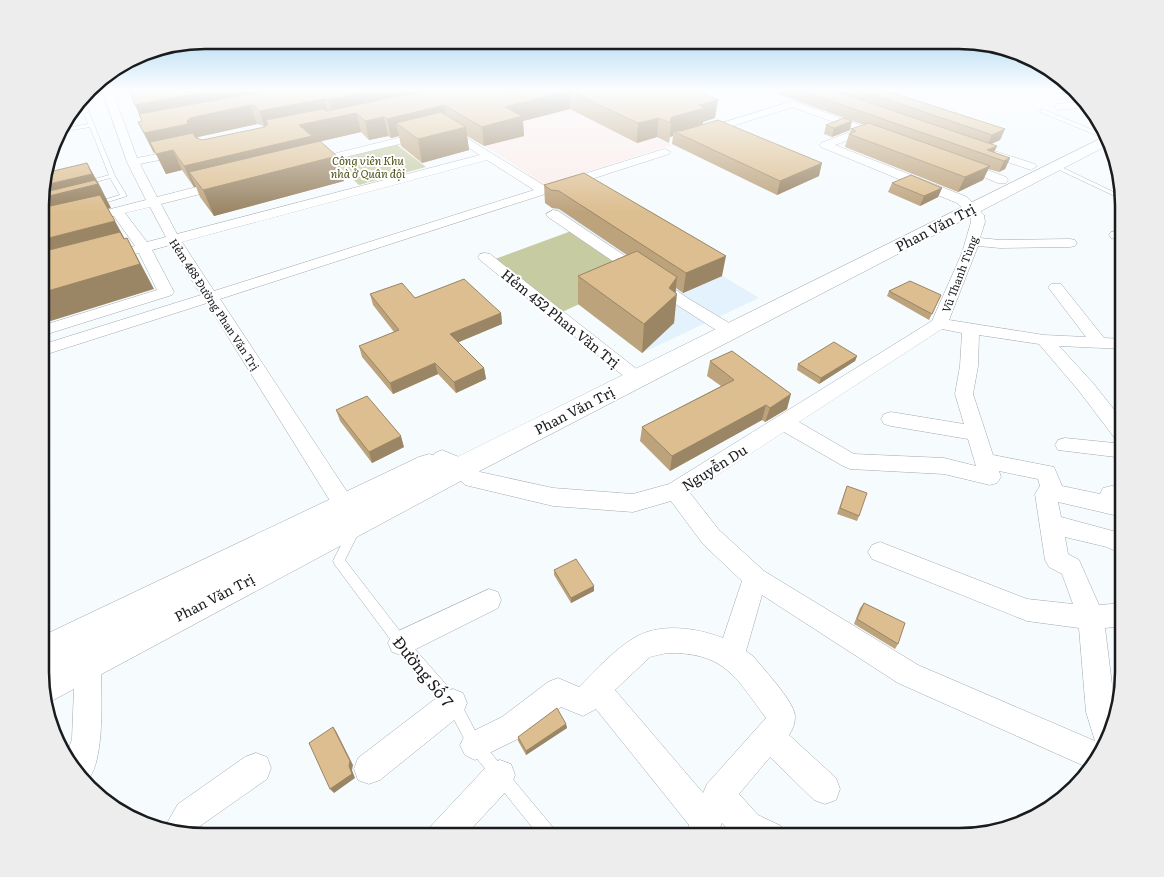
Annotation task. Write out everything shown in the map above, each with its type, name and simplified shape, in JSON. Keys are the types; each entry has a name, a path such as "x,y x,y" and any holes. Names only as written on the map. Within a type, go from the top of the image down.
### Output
{"main road":[{"name":"Phan Văn Trị","path":"49,683 88,663 350,515 1099,137"},
{"name":"Phan Văn Trị","path":"967,204 1002,180 1048,163"},
{"name":"Phan Văn Trị","path":"49,652 350,515"}],"street":[{"name":"Hẻm 468 Đường Phan Văn Trị","path":"129,131 133,162 174,239 350,515"},
{"path":"296,166 439,131"},
{"path":"450,131 544,191"},
{"path":"693,135 706,131"},
{"path":"864,131 826,145 967,204"},
{"path":"869,131 893,140"},
{"path":"975,147 1048,163"},
{"path":"133,162 196,149"},
{"path":"49,348 665,152"},
{"path":"100,264 145,252 174,239 489,156"},
{"path":"948,160 1002,180"},
{"path":"70,223 239,180"},
{"name":"Vũ Thanh Tùng","path":"940,324 978,222 976,214 967,204"},
{"path":"49,329 166,292 145,252 117,211"},
{"path":"553,214 683,302 722,326"},
{"path":"972,241 1000,244 1070,243"},
{"name":"Hẻm 452 Phan Văn Trị","path":"485,257 630,373"},
{"path":"1056,287 1099,343"},
{"path":"940,324 1044,340 1115,344"},
{"name":"Nguyễn Du","path":"452,463 473,479 553,497 633,504 676,491 940,324"},
{"path":"971,329 969,366 964,394 988,469"},
{"path":"1044,340 1086,386 1115,424"},
{"path":"891,419 977,433"},
{"path":"785,423 850,460 1047,473 1052,489 1046,494 1057,560 1071,567 1091,618 1100,712 1105,727"},
{"path":"1065,445 1115,450"},
{"path":"676,491 711,537 755,578 908,674 1092,754"},
{"path":"1049,492 1114,506 1111,494 1115,495"},
{"path":"1051,524 1115,540"},
{"path":"880,552 1027,610 1091,618 1115,615"},
{"path":"731,656 755,578"},
{"path":"401,643 489,600"},
{"path":"475,745 512,727 558,692 583,702 645,645 687,640 723,650 744,666 781,714 780,724 708,818"},
{"path":"79,764 87,738 88,663"},
{"path":"598,689 708,818 741,828"},
{"path":"369,769 453,703"},
{"path":"769,736 825,789"},
{"path":"182,826 189,815 256,768"},
{"path":"450,828 500,775"}],"lane":[{"path":"87,206 124,196 112,176 93,131"},
{"path":"1048,163 1114,194"},
{"path":"77,185 112,176"},
{"name":"Đường Số 7","path":"350,515 339,561 401,643 453,703 475,745 543,828"}],"shaded area":[{"path":"463,131 642,131 672,145 545,185"},
{"path":"584,192 759,298 642,353 578,304 641,277 692,307 545,203"}],"green space":[{"name":"Công viên Khu nhà ở Quân đội","path":"396,144 426,167 359,185 332,160"},
{"path":"574,230 641,276 551,317 487,262"}],"building":[{"path":"246,131 306,131 312,136 184,166 173,150 156,154 150,142 193,133 196,138 202,140"},
{"path":"407,131 450,131 418,139"},
{"path":"673,131 744,131 822,163 780,181"},
{"path":"856,131 891,131 990,166 965,177 849,134"},
{"path":"917,131 953,131 997,146 987,150 1010,158 1004,161"},
{"path":"980,131 1001,131 992,135"},
{"path":"320,141 337,156 203,190 189,172"},
{"path":"87,163 92,174 50,184 53,171"},
{"path":"584,173 726,256 686,273 559,191 551,190 544,185"},
{"path":"911,175 942,188 924,196 892,183"},
{"path":"95,180 98,184 49,196 50,191"},
{"path":"100,195 115,221 49,238 49,206"},
{"path":"120,232 124,239 127,238 140,264 49,291 49,250"},
{"path":"637,251 677,277 669,288 677,294 644,324 578,276"},
{"path":"464,279 501,313 450,334 484,368 454,382 435,363 390,383 359,346 399,330 370,294 402,283 415,298"},
{"path":"910,281 941,295 932,314 889,291"},
{"path":"834,342 857,356 821,378 798,364"},
{"path":"732,351 791,394 770,408 766,405 672,456 642,427 734,380 710,361"},
{"path":"367,396 401,436 369,452 336,410"},
{"path":"847,486 867,493 859,516 840,508"},
{"path":"576,559 594,586 571,598 554,570"},
{"path":"864,603 905,623 898,644 857,619"},
{"path":"557,708 566,724 526,751 518,737"},
{"path":"333,727 350,761 349,766 352,774 330,789 309,743"}]}
